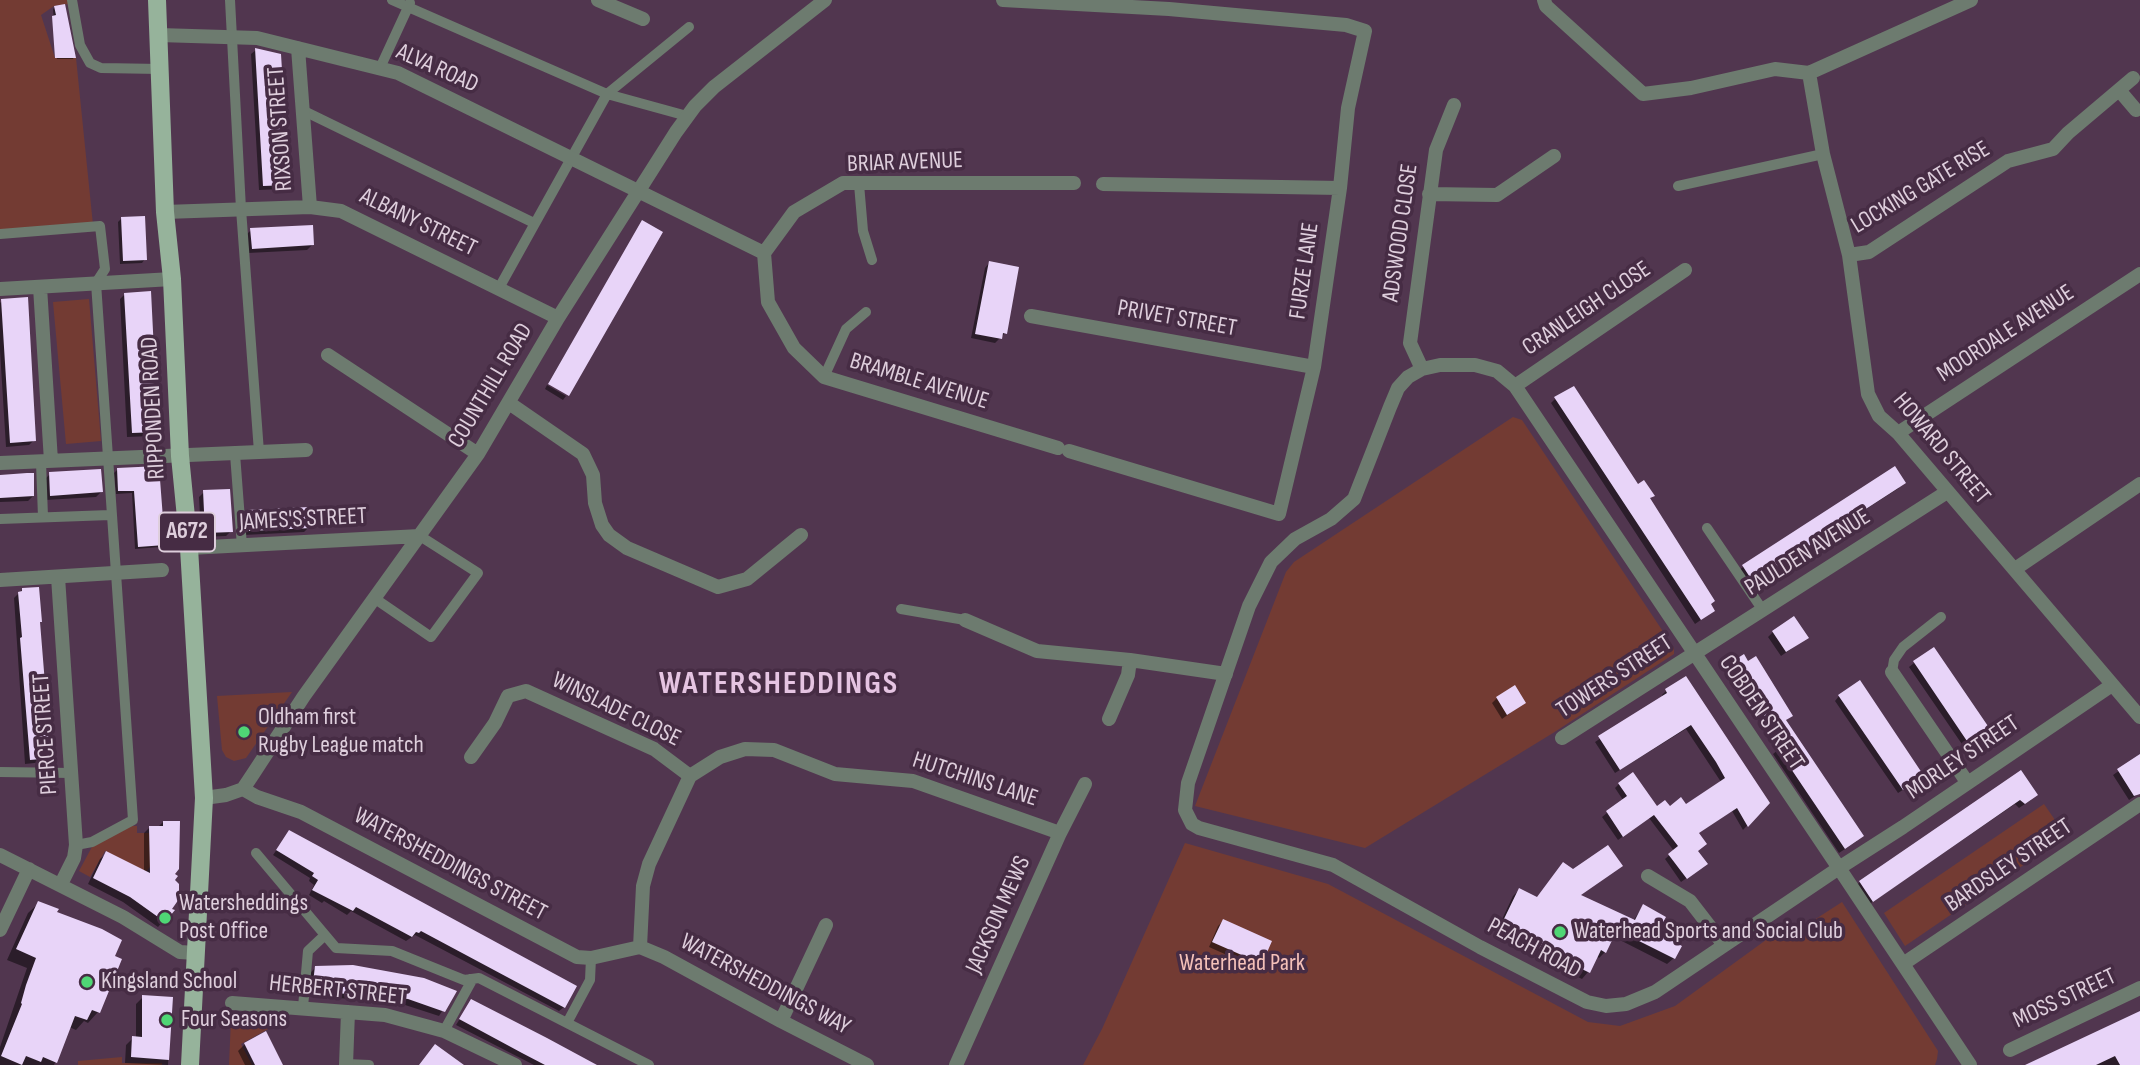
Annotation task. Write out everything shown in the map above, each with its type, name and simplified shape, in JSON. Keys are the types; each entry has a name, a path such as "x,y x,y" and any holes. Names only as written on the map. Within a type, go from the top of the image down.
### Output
{"main road":[{"name":"RIPPONDEN ROAD","path":"158,0 165,212 172,279 180,456 204,798 190,1065"}],"street":[{"path":"598,0 643,19"},
{"name":"COUNTHILL ROAD","path":"243,789 304,696 478,454 558,318 687,116 714,87 825,0"},
{"name":"FURZE LANE","path":"1003,0 1168,9 1346,25 1365,31 1349,108 1314,367 1279,514"},
{"path":"1544,0 1546,6 1643,94 1690,88 1775,69 1809,73 1968,2"},
{"name":"ALVA ROAD","path":"159,35 257,38 398,73 764,253"},
{"name":"RIXSON STREET","path":"298,48 310,206"},
{"name":"HOWARD STREET","path":"1809,73 1823,153 1849,255 1868,394 1879,416 1898,433 2112,685 2135,700 2140,716"},
{"name":"LOCKING GATE RISE","path":"1849,255 1869,252 2008,161 2053,149 2133,78"},
{"path":"2119,90 2136,110"},
{"name":"ADSWOOD CLOSE","path":"1422,369 1410,343 1436,150 1454,105"},
{"path":"1429,194 1497,195 1554,156"},
{"name":"BRIAR AVENUE","path":"764,253 794,212 843,183 1074,183"},
{"path":"1103,184 1340,188"},
{"name":"ALBANY STREET","path":"165,212 310,206 341,211 558,318"},
{"name":"BRAMBLE AVENUE","path":"764,253 768,302 794,348 824,377 1279,514"},
{"name":"CRANLEIGH CLOSE","path":"1515,386 1685,270"},
{"name":"MOORDALE AVENUE","path":"1898,433 2140,274"},
{"path":"0,289 172,279"},
{"path":"40,287 46,461"},
{"name":"PRIVET STREET","path":"1031,316 1314,367"},
{"path":"328,355 478,454"},
{"path":"965,620 1037,651 1129,660 1226,674 1249,606 1271,562 1295,539 1331,519 1354,499 1398,388 1408,377 1422,369 1440,365 1475,365 1497,371 1515,386"},
{"name":"COBDEN STREET","path":"1515,386 1970,1065"},
{"path":"509,403 583,454 593,475 595,503 602,525 608,535 627,548 719,587 747,579 801,535"},
{"path":"0,463 306,450"},
{"path":"2015,569 2140,484"},
{"name":"PAULDEN AVENUE","path":"1693,653 1947,492"},
{"name":"JAMES'S STREET","path":"188,548 420,536"},
{"path":"0,580 162,569"},
{"name":"PIERCE STREET","path":"58,577 76,845 74,858 61,884"},
{"name":"TOWERS STREET","path":"1562,738 1693,653"},
{"path":"1109,719 1128,675 1129,660"},
{"path":"1892,672 1967,782"},
{"name":"PEACH ROAD","path":"1226,674 1188,783 1185,810 1192,824 1333,865 1480,947 1596,1005 1626,1004 1645,997 1839,868"},
{"name":"MORLEY STREET","path":"1839,868 2112,685"},
{"name":"WINSLADE CLOSE","path":"471,757 495,723 508,696 526,691 654,749 690,776"},
{"name":"HUTCHINS LANE","path":"690,776 720,757 745,749 774,750 835,774 913,780 1060,834"},
{"path":"591,958 640,947 643,886 649,864 690,776"},
{"name":"JACKSON MEWS","path":"956,1065 1060,834 1086,784"},
{"path":"204,798 243,789"},
{"name":"WATERSHEDDINGS STREET","path":"243,789 257,797 301,812 577,957 591,958"},
{"name":"BARDSLEY STREET","path":"1903,964 2140,804"},
{"path":"0,855 123,917 180,952 195,953"},
{"path":"0,930 29,869"},
{"path":"1648,876 1690,901 1724,945"},
{"path":"781,1021 826,925"},
{"name":"WATERSHEDDINGS WAY","path":"640,947 664,957 867,1065"},
{"name":"MOSS STREET","path":"2010,1050 2140,988"},
{"name":"HERBERT STREET","path":"232,1003 386,1015 444,1031 515,1065"},
{"path":"346,1064 348,1012"}],"lane":[{"path":"72,0 80,45 90,63 101,68 160,69"},
{"path":"230,0 241,209 259,452"},
{"path":"391,0 410,3 607,94 687,116"},
{"path":"380,68 410,3"},
{"path":"499,288 607,94 689,27"},
{"path":"302,110 534,223"},
{"path":"1678,186 1823,153"},
{"path":"859,184 863,231 872,260"},
{"path":"0,234 100,226 105,269 96,284 133,820 92,842 76,845"},
{"path":"824,377 846,329 866,312"},
{"path":"235,454 242,546"},
{"path":"43,517 46,461"},
{"path":"0,519 110,515"},
{"path":"1707,528 1762,609"},
{"path":"373,598 430,637 478,573 420,536"},
{"path":"901,609 965,620"},
{"path":"1892,672 1894,660 1903,647 1941,617"},
{"path":"0,772 72,773"},
{"path":"256,853 336,948 392,951 464,980 479,978 649,1065"},
{"path":"303,1007 308,951 325,934"},
{"path":"567,1023 590,980 591,958"},
{"path":"444,1031 471,982 470,979"},
{"path":"346,1064 369,1065"}],"green space":[{"path":"0,0 68,0 69,4 54,6 41,15 55,58 76,58 93,225 0,230"},
{"path":"89,299 101,441 66,444 53,302"},
{"path":"1513,417 1522,420 1674,648 1674,654 1553,733 1365,848 1195,806 1286,572 1294,562"},
{"path":"292,692 246,758 234,761 226,757 222,750 217,696"},
{"path":"2044,804 2066,836 1905,946 1884,913"},
{"path":"128,826 137,826 137,833 149,833 150,853 158,856 140,880 105,851 90,877 79,871 93,845"},
{"name":"Waterhead Park","path":"1185,843 1328,884 1588,1022 1620,1026 1675,1006 1788,924 1794,933 1842,902 1938,1051 1937,1059 1935,1065 1083,1065 1102,1029"},
{"path":"231,1019 265,1020 270,1028 241,1044 252,1065 229,1065"},
{"path":"122,1057 122,1063 162,1065 78,1065 78,1061"}],"building":[{"path":"65,4 76,58 55,58 52,16 56,15 54,6"},
{"path":"255,48 281,54 289,185 263,186"},
{"path":"145,216 147,260 123,261 121,217"},
{"path":"642,220 663,232 569,396 548,384"},
{"path":"313,225 314,245 252,249 250,228"},
{"path":"989,261 1019,267 1007,334 1003,333 1002,339 975,334"},
{"path":"151,291 158,432 132,433 124,293"},
{"path":"28,297 36,441 10,443 1,299"},
{"path":"1574,386 1638,484 1644,480 1655,496 1650,498 1715,601 1711,604 1715,611 1701,620 1554,397"},
{"path":"159,466 165,545 138,547 134,491 118,491 117,468"},
{"path":"1895,466 1906,483 1753,582 1742,565"},
{"path":"101,469 103,492 50,496 49,472"},
{"path":"34,473 34,496 0,498 0,475"},
{"path":"230,489 233,532 205,533 203,490"},
{"path":"310,507 311,528 249,531 247,510"},
{"path":"39,587 51,758 30,760 18,592 22,591 22,588"},
{"path":"1794,616 1809,638 1786,652 1772,631"},
{"path":"1934,647 1992,732 1971,747 1913,661"},
{"path":"1744,654 1748,661 1756,656 1793,716 1786,720 1864,836 1845,849 1777,748 1783,744 1730,663"},
{"path":"1686,676 1770,803 1748,827 1737,808 1699,833 1707,844 1698,851 1708,864 1687,879 1668,854 1678,846 1654,815 1623,837 1606,811 1627,796 1618,783 1633,772 1657,806 1665,800 1670,806 1681,797 1686,804 1725,778 1716,762 1691,725 1620,770 1598,736 1667,693 1665,689"},
{"path":"1860,680 1924,776 1903,790 1838,695"},
{"path":"1515,685 1526,703 1507,715 1496,697"},
{"path":"2140,754 2140,794 2134,796 2117,769"},
{"path":"2021,770 2038,795 2025,804 2020,800 1873,902 1859,881"},
{"path":"163,821 180,821 179,869 175,874 178,876 175,880 179,884 179,899 172,909 175,910 165,922 130,897 93,878 106,851 150,873 149,826 163,826"},
{"path":"289,830 577,986 565,1008 421,931 412,937 356,907 353,911 312,890 318,880 312,876 314,873 276,850"},
{"path":"1608,845 1623,866 1581,895 1635,920 1643,904 1666,917 1657,933 1682,946 1675,959 1617,930 1606,953 1601,950 1590,973 1510,934 1513,929 1502,923 1519,888 1537,897 1563,862 1573,869"},
{"path":"38,901 122,940 115,956 122,959 100,1013 92,1010 87,1020 75,1016 57,1063 43,1057 41,1062 26,1056 22,1065 1,1056 22,1004 36,958 16,949"},
{"path":"1223,919 1272,941 1262,964 1212,942"},
{"path":"353,965 424,978 457,991 445,1012 408,999 312,991 315,966"},
{"path":"142,995 173,997 169,1060 131,1057 132,1036 142,1037"},
{"path":"471,999 597,1065 545,1065 522,1053 459,1019"},
{"path":"2140,1011 2140,1065 2120,1065 2115,1056 2096,1065 2025,1065"},
{"path":"266,1031 283,1065 255,1065 244,1043"},
{"path":"435,1044 464,1065 419,1065"}],"place":[{"name":"Oldham first Rugby League match","path":"244,732"},
{"name":"Watersheddings Post Office","path":"165,918"},
{"name":"Waterhead Sports and Social Club","path":"1560,932"},
{"name":"Kingsland School","path":"87,982"},
{"name":"Four Seasons","path":"167,1020"}],"district":[{"name":"WATERSHEDDINGS","path":"779,685"}]}
